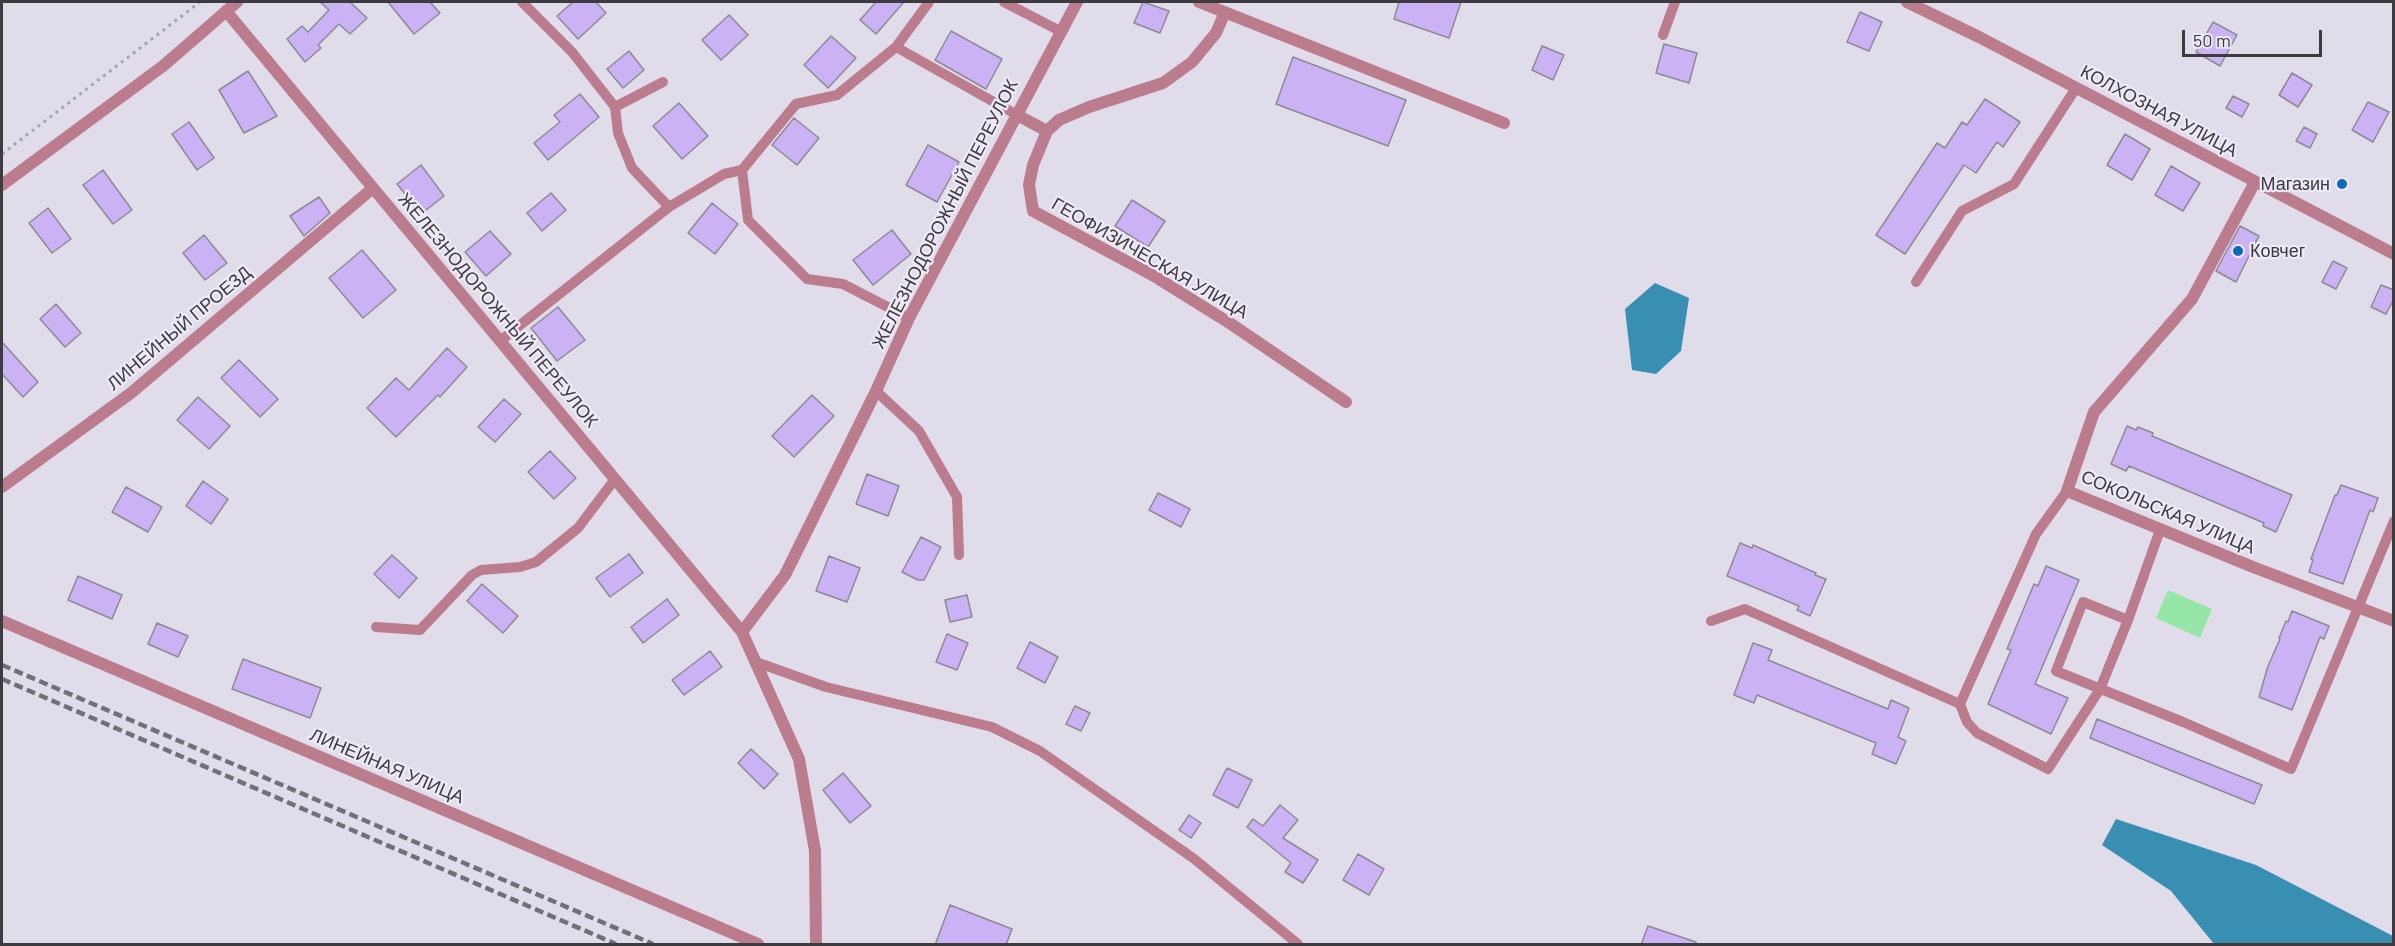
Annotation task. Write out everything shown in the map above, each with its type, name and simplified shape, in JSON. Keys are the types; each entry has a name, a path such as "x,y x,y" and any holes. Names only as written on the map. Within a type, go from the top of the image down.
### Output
{"street":[{"path":"2,185 162,66 237,2"},
{"name":"ЖЕЛЕЗНОДОРОЖНЫЙ ПЕРЕУЛОК","path":"742,632 784,576 876,391 909,318 1077,2"},
{"path":"1199,2 1504,123"},
{"name":"КОЛХОЗНАЯ УЛИЦА","path":"1907,2 2394,254"},
{"name":"ЖЕЛЕЗНОДОРОЖНЫЙ ПЕРЕУЛОК","path":"226,11 742,632 799,759 815,851 816,945"},
{"path":"1017,115 1047,131 1059,120 1089,107 1163,83 1192,62 1216,33 1225,12"},
{"name":"ГЕОФИЗИЧЕСКАЯ УЛИЦА","path":"1047,131 1033,165 1029,185 1033,211 1154,276 1231,324 1346,402"},
{"name":"СОКОЛЬСКАЯ УЛИЦА","path":"2255,182 2192,299 2094,412 2067,491 2160,530 2394,621"},
{"name":"ЛИНЕЙНЫЙ ПРОЕЗД","path":"2,487 131,393 374,188"},
{"name":"ЛИНЕЙНАЯ УЛИЦА","path":"2,621 758,945"}],"lane":[{"path":"522,2 572,51 615,107 618,133 632,168 669,207"},
{"path":"500,341 669,207 724,174 742,170 796,104 837,95 896,47 929,2"},
{"path":"1004,2 1060,32"},
{"path":"1663,35 1675,2"},
{"path":"896,47 1017,115"},
{"path":"615,107 663,82"},
{"path":"1916,282 1962,211 2014,184 2076,88"},
{"path":"742,170 748,220 807,279 843,284 909,318"},
{"path":"876,391 919,431 957,497 959,555"},
{"path":"376,627 420,630 472,575 482,570 520,567 536,562 578,528 615,479"},
{"path":"1960,704 2036,534 2067,491"},
{"path":"2128,620 2083,602 2056,671 2291,769 2394,521"},
{"path":"1712,621 1745,609 1960,704 1967,722 1977,733 2048,769 2100,688 2128,620 2160,530"},
{"path":"756,662 826,687 992,727 1040,751 1193,858 1298,945"}],"path":[{"path":"2,154 200,2"}],"green space":[{"path":"2168,590 2212,609 2200,638 2156,618"}],"water":[{"path":"1655,283 1689,298 1681,351 1656,374 1632,370 1625,309"},
{"path":"2116,819 2256,865 2393,936 2393,944 2214,944 2171,891 2102,845"}],"building":[{"path":"320,2 350,2 367,18 350,34 339,24 318,45 321,48 305,62 287,39 302,26 308,32 329,10"},
{"path":"388,2 430,2 440,13 414,34"},
{"path":"573,2 596,2 606,13 578,39 557,16"},
{"path":"876,2 904,2 876,34 860,20"},
{"path":"1143,2 1169,11 1160,33 1134,23"},
{"path":"1399,2 1461,2 1449,38 1394,19"},
{"path":"1860,12 1882,22 1869,51 1847,42"},
{"path":"729,15 748,35 721,60 702,40"},
{"path":"2213,22 2237,35 2220,66 2196,52"},
{"path":"951,31 1002,59 986,89 935,60"},
{"path":"831,36 856,58 828,88 804,65"},
{"path":"1664,44 1697,53 1689,83 1656,73"},
{"path":"1542,46 1564,55 1553,80 1532,70"},
{"path":"629,51 644,70 623,88 607,69"},
{"path":"1293,57 1406,100 1388,146 1276,104"},
{"path":"248,71 277,116 244,133 219,90"},
{"path":"2292,73 2312,85 2298,107 2279,95"},
{"path":"580,94 599,117 548,160 534,143 560,122 554,115"},
{"path":"2233,96 2249,104 2242,117 2226,108"},
{"path":"1985,99 2020,122 2003,147 1997,142 1976,173 1964,165 1905,254 1876,235 1937,143 1945,148 1962,122 1967,125"},
{"path":"2368,102 2389,112 2373,142 2352,130"},
{"path":"679,103 708,136 682,159 653,126"},
{"path":"794,118 819,138 797,165 772,145"},
{"path":"189,122 214,158 197,170 172,134"},
{"path":"2304,127 2317,134 2310,148 2296,141"},
{"path":"2125,134 2150,149 2132,180 2107,165"},
{"path":"928,145 959,162 937,202 906,185"},
{"path":"421,165 444,196 421,214 397,184"},
{"path":"2171,166 2200,183 2183,211 2155,195"},
{"path":"103,170 132,210 113,224 83,185"},
{"path":"551,193 566,210 542,231 527,213"},
{"path":"319,197 330,213 304,236 290,216"},
{"path":"1132,200 1165,221 1148,247 1115,226"},
{"path":"712,203 738,224 715,254 688,233"},
{"path":"48,208 71,239 52,253 29,223"},
{"path":"2240,226 2259,236 2236,282 2216,271"},
{"path":"892,230 911,254 873,285 853,260"},
{"path":"490,231 511,254 486,276 465,252"},
{"path":"204,235 227,263 205,280 183,253"},
{"path":"362,250 396,290 363,318 329,278"},
{"path":"2333,261 2347,268 2336,289 2322,282"},
{"path":"2381,285 2394,290 2394,299 2386,314 2371,307"},
{"path":"56,304 81,333 65,347 40,319"},
{"path":"558,307 585,340 557,361 531,328"},
{"path":"2,342 38,382 23,397 2,374"},
{"path":"447,348 467,367 440,397 438,395 396,437 367,408 396,378 409,390"},
{"path":"239,360 278,399 260,417 221,378"},
{"path":"812,395 834,416 794,457 772,436"},
{"path":"198,397 230,426 209,449 177,420"},
{"path":"504,399 521,414 495,442 478,427"},
{"path":"2127,426 2136,430 2138,427 2153,433 2152,436 2292,495 2276,532 2263,526 2264,523 2129,466 2126,471 2111,464"},
{"path":"550,451 576,478 554,499 528,472"},
{"path":"867,474 899,486 888,516 856,504"},
{"path":"203,481 228,499 211,524 186,506"},
{"path":"2341,485 2378,498 2373,512 2370,510 2343,584 2309,572 2313,560 2311,559 2335,495"},
{"path":"126,487 162,507 148,532 112,512"},
{"path":"1158,493 1190,509 1181,527 1149,510"},
{"path":"921,537 941,547 924,580 918,580 902,572"},
{"path":"1740,543 1752,548 1753,545 1826,579 1810,616 1797,610 1799,606 1727,576"},
{"path":"629,554 643,573 610,597 596,578"},
{"path":"392,555 417,578 399,598 374,574"},
{"path":"829,556 860,568 847,602 816,591"},
{"path":"2046,566 2079,580 2035,684 2068,698 2051,734 1988,704 2011,650 2007,649 2034,584 2038,586"},
{"path":"78,576 122,595 112,619 68,600"},
{"path":"482,584 518,616 503,633 467,601"},
{"path":"967,595 972,617 950,622 945,600"},
{"path":"667,599 679,615 643,643 631,627"},
{"path":"2292,611 2329,626 2324,639 2320,637 2292,710 2259,697 2268,666"},
{"path":"157,623 188,636 178,657 148,644"},
{"path":"947,634 968,643 957,670 936,662"},
{"path":"1030,642 1058,657 1045,683 1017,668"},
{"path":"1753,643 1772,650 1768,660 1888,709 1891,700 1909,708 1898,737 1906,741 1896,764 1872,754 1876,743 1757,695 1754,703 1734,695"},
{"path":"710,651 722,667 684,695 672,680"},
{"path":"243,659 321,688 310,718 232,689"},
{"path":"1075,706 1090,713 1081,731 1066,724"},
{"path":"2097,719 2262,785 2254,804 2090,738"},
{"path":"751,749 778,774 764,789 738,763"},
{"path":"1227,768 1252,780 1238,808 1213,795"},
{"path":"843,773 871,806 850,823 823,790"},
{"path":"1280,805 1298,820 1283,838 1318,860 1303,883 1285,872 1291,863 1247,827 1253,819 1263,826"},
{"path":"1189,815 1201,823 1191,838 1179,830"},
{"path":"1358,854 1384,869 1369,895 1343,880"},
{"path":"950,905 1012,929 1006,945 935,945"},
{"path":"1648,926 1696,942 1696,945 1641,945"}],"railway":[{"path":"2,665 653,944"},
{"path":"2,679 616,944"}],"place":[{"name":"Магазин","path":"2342,184"},
{"name":"Ковчег","path":"2238,251"}]}
